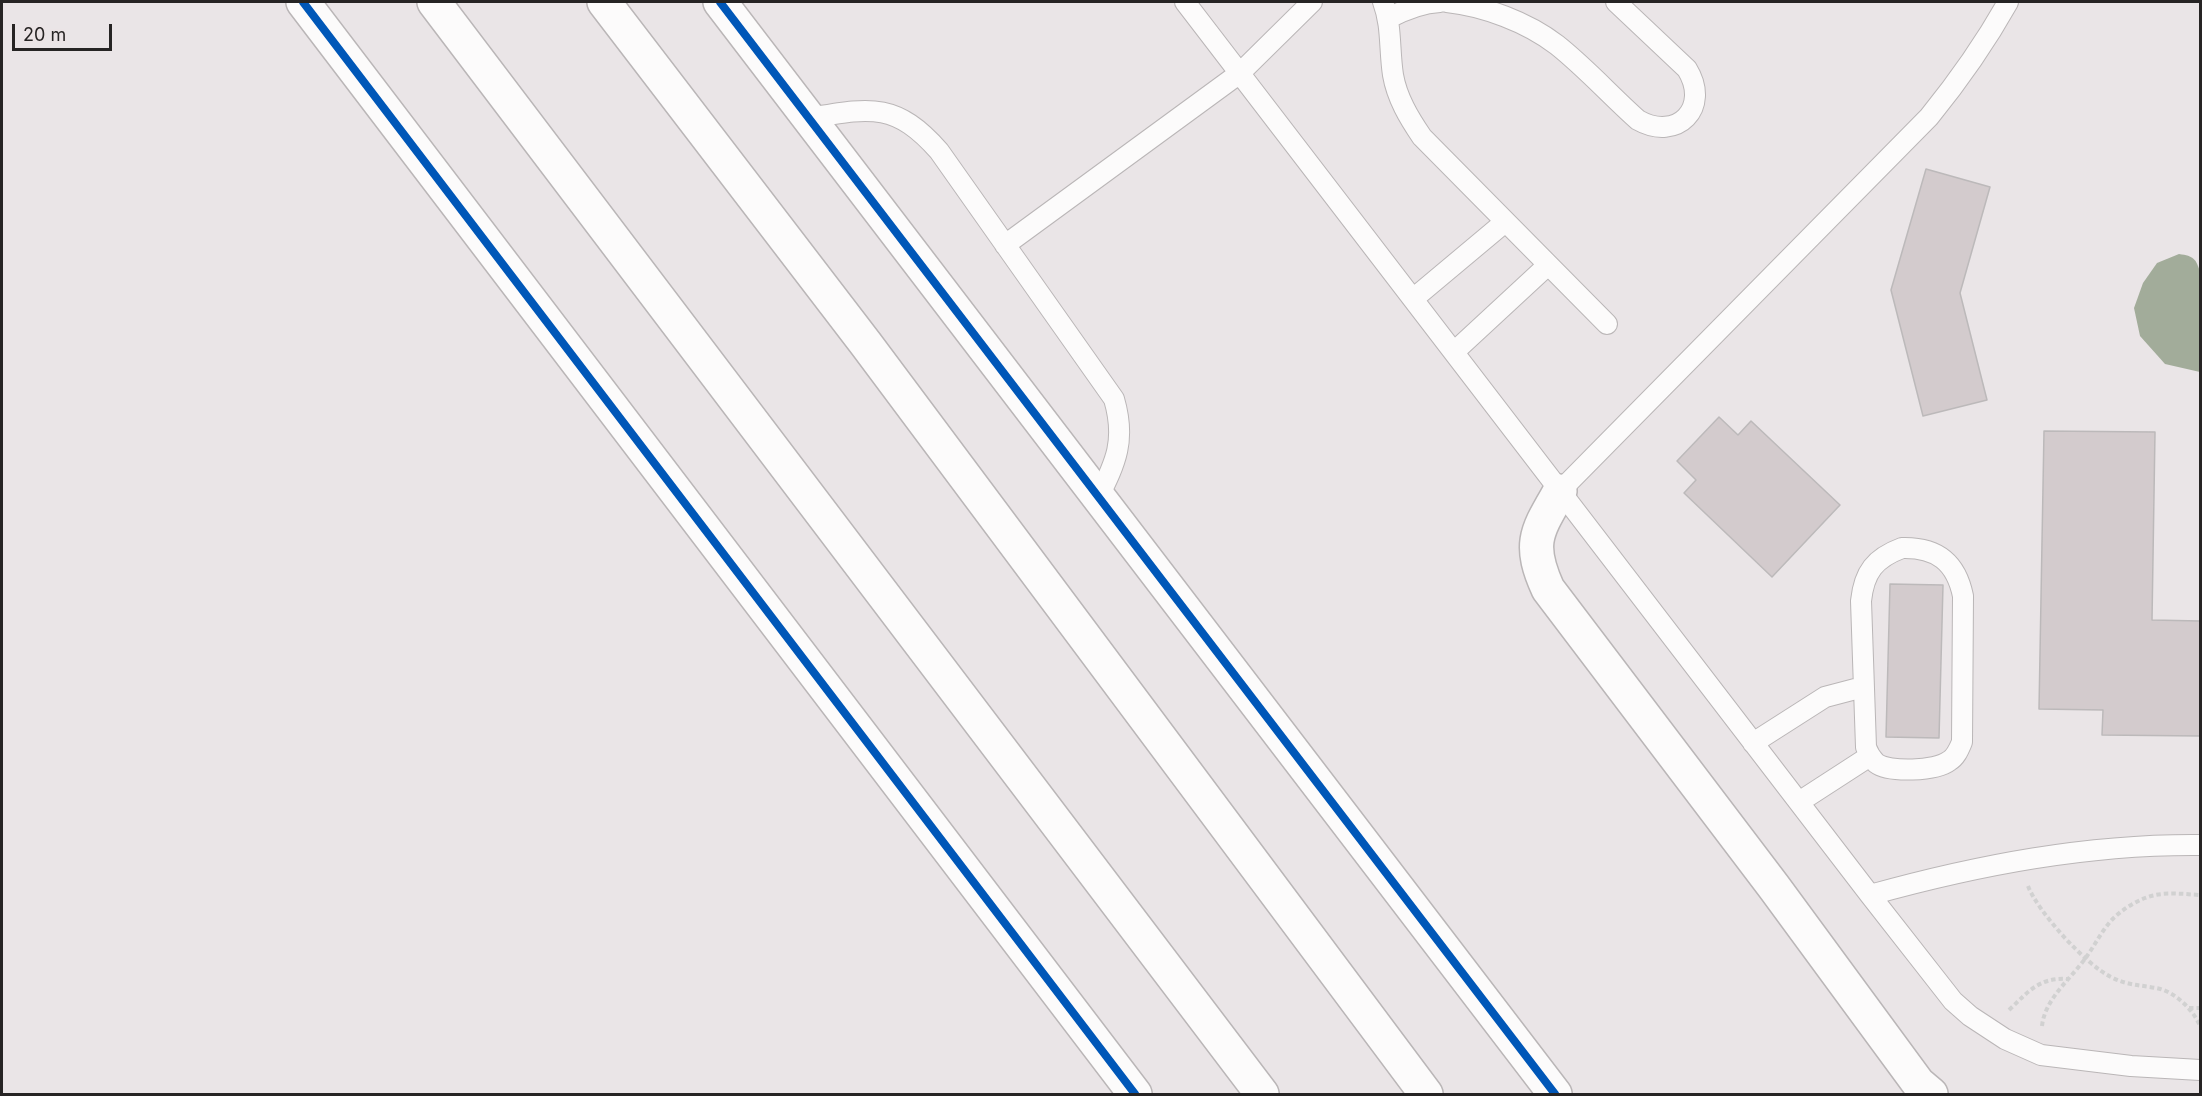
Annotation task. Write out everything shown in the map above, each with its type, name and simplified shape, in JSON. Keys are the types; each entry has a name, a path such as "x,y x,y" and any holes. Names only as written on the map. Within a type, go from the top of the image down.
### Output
{"street":[{"path":"303,2 1135,1095"},
{"path":"434,2 1262,1095"},
{"path":"604,2 866,344 1426,1095"},
{"path":"720,2 1555,1095"},
{"path":"1560,490 1539,527 1536,547 1538,568 1548,589 1767,878 1918,1083 1931,1095"}],"lane":[{"path":"1185,2 1953,1001 1988,1029 2041,1055 2131,1066 2200,1070"},
{"path":"1005,245 1240,73 1312,2"},
{"path":"1440,2 1424,3 1406,9 1386,10 1394,76 1400,98 1410,119 1437,154 1607,324"},
{"path":"1447,2 1463,3 1492,12 1538,33 1557,45 1638,120 1650,127 1664,128 1677,125 1688,116 1695,105 1694,80 1688,69 1616,2"},
{"path":"1560,490 1929,117 1960,79 1988,38 2008,2"},
{"path":"808,118 861,110 879,111 897,116 913,125 939,151 1114,399 1119,415 1119,450 1098,498"},
{"path":"1413,299 1505,222"},
{"path":"1454,352 1548,265"},
{"path":"1917,548 1931,551 1953,568 1960,581 1962,596 1962,742 1950,761 1936,767 1896,770 1877,764 1870,756 1864,737 1861,601 1863,586 1868,573 1877,562 1896,551 1917,548"},
{"path":"1753,743 1825,697 1863,687"},
{"path":"1799,802 1870,756"},
{"path":"1870,895 1949,874 2019,860 2120,848 2200,845"}],"path":[{"path":"2019,860 2031,893 2042,912 2086,958 2111,977 2141,987 2157,988 2167,992 2188,1008 2200,1026"},
{"path":"2041,1055 2043,1020 2053,1000 2086,958 2104,928 2131,904 2147,897 2164,893 2200,895"},
{"path":"1988,1029 2034,987 2055,978 2069,979"},
{"path":"2188,1008 2200,1008"}],"shaded area":[{"path":"2179,254 2194,259 2200,272 2200,372 2165,364 2140,336 2134,308 2143,283 2157,263"}],"building":[{"path":"1926,169 1990,187 1960,293 1987,400 1923,416 1891,290"},
{"path":"1719,417 1738,435 1751,421 1840,505 1772,577 1684,493 1696,480 1677,461"},
{"path":"2044,431 2155,432 2152,620 2200,621 2200,736 2102,735 2103,710 2039,709"},
{"path":"1890,584 1943,585 1939,738 1886,737"}],"cycle path":[{"path":"303,2 1135,1094"},
{"path":"720,2 1555,1094"}]}
